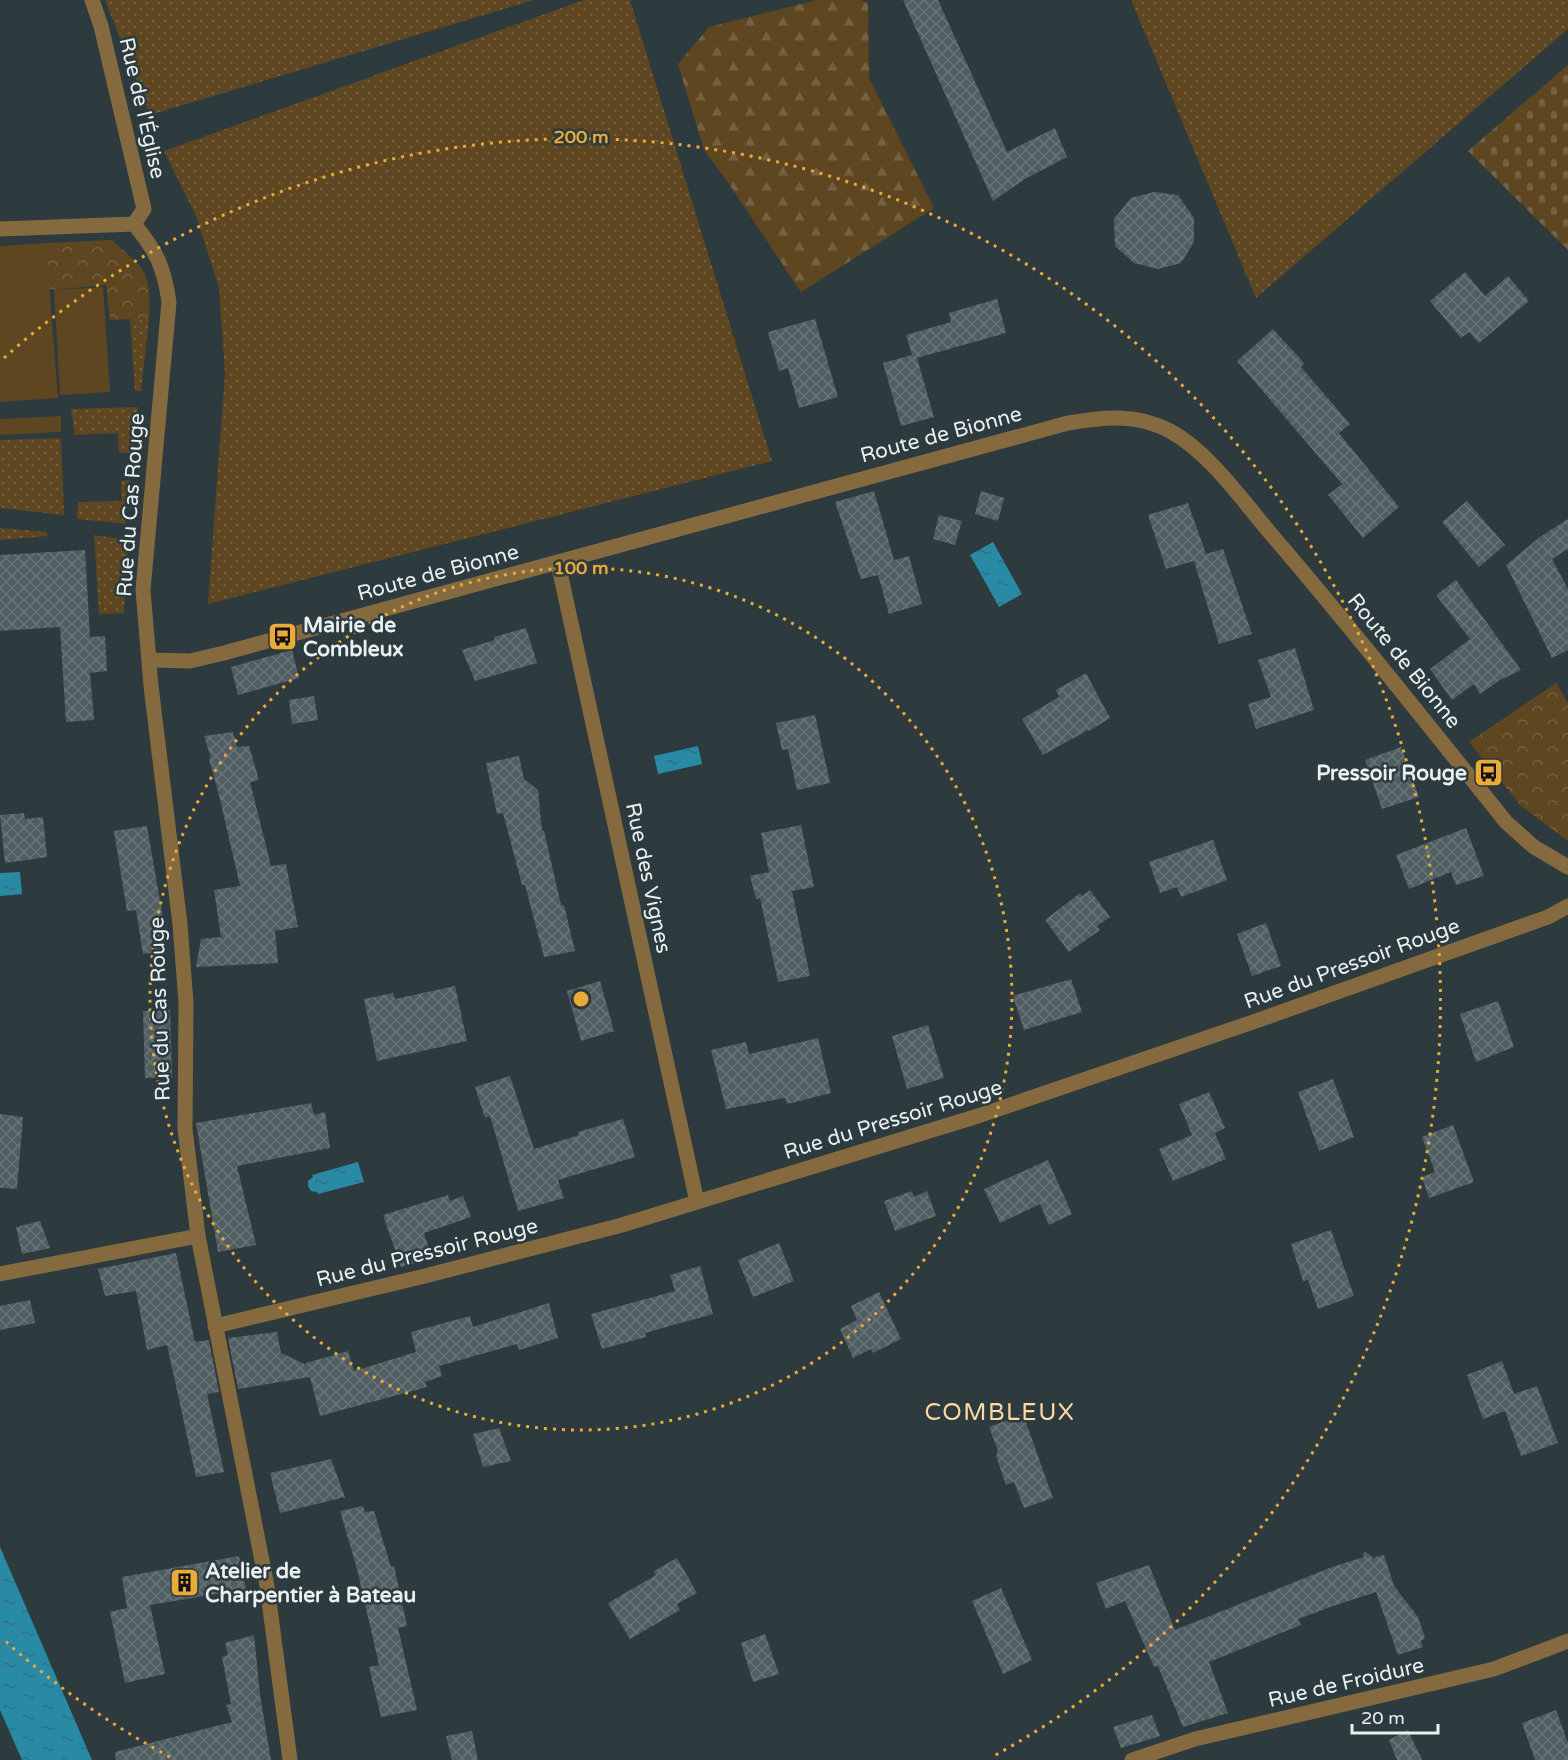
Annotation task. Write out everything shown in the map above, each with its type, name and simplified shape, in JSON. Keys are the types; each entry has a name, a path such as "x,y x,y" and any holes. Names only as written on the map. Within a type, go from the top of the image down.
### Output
{"street":[{"name":"Rue de l'Église","path":"92,0 101,26 144,209 134,224"},
{"path":"0,229 134,224"},
{"name":"Rue du Cas Rouge","path":"134,224 149,242 161,264 169,302 143,590 151,686 180,924 186,1003 185,1129 198,1236 267,1586 290,1760"},
{"name":"Route de Bionne","path":"150,660 190,661 1068,423 1107,417 1153,423 1199,450 1328,600 1506,822 1534,847 1568,867"},
{"name":"Rue des Vignes","path":"558,563 697,1202"},
{"name":"Rue du Pressoir Rouge","path":"215,1326 426,1276 622,1225 989,1113 1548,917 1568,906"},
{"path":"0,1274 198,1236"},
{"name":"Rue de Froidure","path":"1132,1760 1195,1739 1494,1669 1568,1641"}],"green space":[{"path":"105,0 534,0 150,115"},
{"path":"584,0 630,0 772,461 208,604 225,373 219,288 196,216 164,151"},
{"path":"817,0 860,0 868,3 869,78 934,208 801,292 704,150 678,64 709,27"},
{"path":"1131,0 1568,0 1568,29 1256,298"},
{"path":"1568,65 1568,250 1468,151"},
{"path":"112,240 144,273 149,290 149,318 110,320 106,285 49,290 46,243"},
{"path":"46,243 58,398 0,402 0,246"},
{"path":"103,287 110,392 60,395 54,290"},
{"path":"149,318 141,391 135,391 130,319"},
{"path":"138,407 133,453 119,453 118,433 75,435 71,409"},
{"path":"61,416 61,432 0,435 0,419"},
{"path":"61,438 64,515 0,508 0,440"},
{"path":"130,480 126,524 77,519 78,502 122,501 121,481"},
{"path":"0,528 46,532 48,536 0,540"},
{"path":"94,535 128,540 124,613 99,614"},
{"path":"1556,683 1568,703 1568,841 1521,806 1469,742"}],"water":[{"path":"993,542 1022,594 999,607 970,555"},
{"path":"698,746 702,764 658,774 654,756"},
{"path":"20,872 22,894 0,896 0,873"},
{"path":"358,1162 364,1182 318,1194 311,1191 308,1186 312,1175"},
{"path":"0,1547 92,1760 22,1760 0,1710"}],"building":[{"path":"903,0 938,0 1007,152 1055,128 1067,157 1025,179 993,201"},
{"path":"1154,192 1178,195 1194,218 1194,242 1181,263 1158,269 1134,263 1115,246 1114,219 1131,198"},
{"path":"1465,272 1485,296 1508,276 1529,301 1479,343 1469,332 1461,338 1430,301"},
{"path":"997,299 1006,333 917,358 934,417 901,426 883,363 912,355 906,335 951,322 949,313"},
{"path":"815,319 838,397 799,408 788,368 779,371 768,332"},
{"path":"1273,329 1304,363 1301,367 1350,424 1339,433 1399,507 1363,538 1328,495 1342,484 1237,361"},
{"path":"874,491 894,560 909,556 922,604 889,614 878,575 861,579 835,502"},
{"path":"981,491 1004,498 998,521 975,514"},
{"path":"1467,501 1505,545 1479,567 1442,522"},
{"path":"1188,503 1206,554 1223,549 1252,634 1219,644 1194,561 1166,569 1148,515"},
{"path":"939,515 962,521 955,545 933,539"},
{"path":"1568,519 1568,549 1552,559 1568,589 1568,650 1552,658 1506,565 1540,537"},
{"path":"85,550 90,637 105,636 107,671 90,673 94,720 66,722 60,627 0,631 0,555"},
{"path":"1456,580 1521,670 1500,680 1480,694 1474,684 1452,700 1430,669 1470,639 1436,595"},
{"path":"526,628 537,663 475,681 462,650 495,640 494,637"},
{"path":"1295,648 1314,710 1256,729 1248,704 1271,697 1258,660"},
{"path":"292,650 299,678 238,695 231,667"},
{"path":"1086,673 1110,718 1043,755 1022,719 1059,697 1056,690"},
{"path":"314,696 318,720 292,724 289,700"},
{"path":"815,715 830,783 797,790 788,749 782,750 776,723"},
{"path":"233,732 237,747 249,746 259,780 250,782 271,866 286,864 298,927 275,931 278,963 196,967 201,939 221,937 214,890 240,886 204,736"},
{"path":"1401,747 1419,797 1382,809 1365,760"},
{"path":"519,756 524,779 538,790 542,831 544,831 561,905 564,905 575,951 544,957 503,813 497,814 486,763"},
{"path":"24,813 25,819 43,817 47,857 5,863 0,815"},
{"path":"801,825 814,887 792,891 810,976 778,982 760,898 756,899 750,876 769,872 761,833"},
{"path":"147,826 164,924 166,951 143,954 136,910 127,911 114,831"},
{"path":"1466,828 1484,876 1456,885 1451,872 1409,889 1396,855"},
{"path":"1213,840 1227,880 1181,897 1177,887 1160,893 1149,862"},
{"path":"1090,890 1110,917 1097,926 1100,930 1069,952 1045,920 1080,893 1082,896"},
{"path":"1266,923 1281,966 1252,976 1237,934"},
{"path":"1071,979 1082,1012 1024,1030 1013,996"},
{"path":"600,981 614,1031 581,1041 567,991"},
{"path":"455,986 467,1041 377,1061 364,999 393,993 395,999"},
{"path":"1498,1001 1514,1047 1476,1062 1460,1014"},
{"path":"170,1010 172,1077 145,1078 143,1011"},
{"path":"928,1025 944,1078 907,1089 892,1036"},
{"path":"818,1038 831,1093 787,1104 785,1098 726,1109 711,1050 746,1042 749,1054"},
{"path":"510,1076 534,1149 579,1135 578,1132 623,1119 635,1157 558,1180 564,1198 518,1211 490,1116 485,1118 475,1087"},
{"path":"1333,1079 1354,1137 1319,1151 1298,1092"},
{"path":"1209,1092 1225,1128 1215,1133 1226,1159 1173,1181 1159,1149 1192,1135 1179,1104"},
{"path":"311,1103 314,1115 325,1112 330,1148 237,1166 256,1245 218,1252 196,1123"},
{"path":"0,1114 23,1117 17,1189 0,1188"},
{"path":"1453,1125 1474,1182 1429,1198 1422,1177 1435,1172 1422,1137"},
{"path":"1048,1160 1072,1214 1049,1225 1040,1204 1000,1223 984,1189"},
{"path":"912,1191 914,1197 927,1191 936,1216 895,1231 884,1201"},
{"path":"448,1195 450,1201 463,1196 471,1217 424,1233 432,1258 401,1267 383,1215"},
{"path":"40,1221 50,1248 22,1254 16,1227"},
{"path":"1331,1230 1354,1296 1318,1309 1308,1280 1303,1281 1291,1244"},
{"path":"779,1243 794,1281 753,1297 738,1260"},
{"path":"176,1253 195,1342 209,1340 219,1392 207,1394 224,1472 196,1477 167,1345 147,1350 136,1291 105,1296 98,1269"},
{"path":"700,1266 713,1314 645,1333 646,1337 602,1349 591,1314 675,1291 670,1275"},
{"path":"879,1292 901,1339 873,1353 871,1349 853,1358 840,1329 857,1320 851,1306"},
{"path":"30,1300 35,1323 0,1330 0,1306"},
{"path":"549,1303 558,1338 519,1350 517,1344 439,1366 442,1376 425,1382 427,1387 320,1416 310,1377 238,1389 228,1338 277,1332 281,1353 307,1365 306,1363 348,1351 354,1371 416,1352 411,1332 470,1316 473,1327"},
{"path":"1502,1361 1514,1394 1537,1386 1558,1443 1521,1456 1505,1411 1483,1419 1467,1375"},
{"path":"1023,1414 1053,1498 1024,1508 1014,1482 1006,1485 996,1456 998,1451 989,1427"},
{"path":"499,1428 511,1461 483,1467 473,1434"},
{"path":"331,1459 345,1497 280,1513 270,1473"},
{"path":"363,1506 365,1512 374,1511 391,1567 394,1566 407,1626 398,1628 417,1710 381,1717 369,1667 379,1665 357,1569 340,1511"},
{"path":"1366,1552 1373,1558 1384,1555 1394,1586 1418,1617 1425,1638 1421,1641 1423,1647 1398,1655 1376,1592 1336,1605 1298,1619 1301,1625 1209,1662 1228,1713 1183,1727 1158,1666 1154,1667 1125,1601 1106,1609 1096,1583 1149,1565 1175,1630 1332,1567 1364,1557 1363,1553"},
{"path":"239,1556 246,1589 150,1605 165,1674 125,1683 110,1612 127,1608 122,1577"},
{"path":"677,1558 697,1593 677,1604 680,1610 630,1639 608,1603 656,1575 654,1571"},
{"path":"1001,1588 1032,1660 1003,1674 972,1601"},
{"path":"765,1634 779,1674 753,1682 741,1643"},
{"path":"254,1635 260,1695 271,1760 116,1760 115,1752 232,1722 226,1705 231,1704 222,1657 228,1655 225,1643"},
{"path":"1556,1710 1568,1743 1568,1760 1535,1760 1522,1723"},
{"path":"1152,1715 1160,1736 1121,1748 1113,1727"},
{"path":"1408,1730 1422,1760 1397,1760 1389,1740"},
{"path":"472,1731 478,1760 452,1760 446,1736"}],"place":[{"name":"Mairie de Combleux","path":"282,637"},
{"name":"Pressoir Rouge","path":"1488,773"},
{"name":"Atelier de Charpentier à Bateau","path":"184,1583"}],"district":[{"name":"COMBLEUX","path":"1000,1412"}]}
